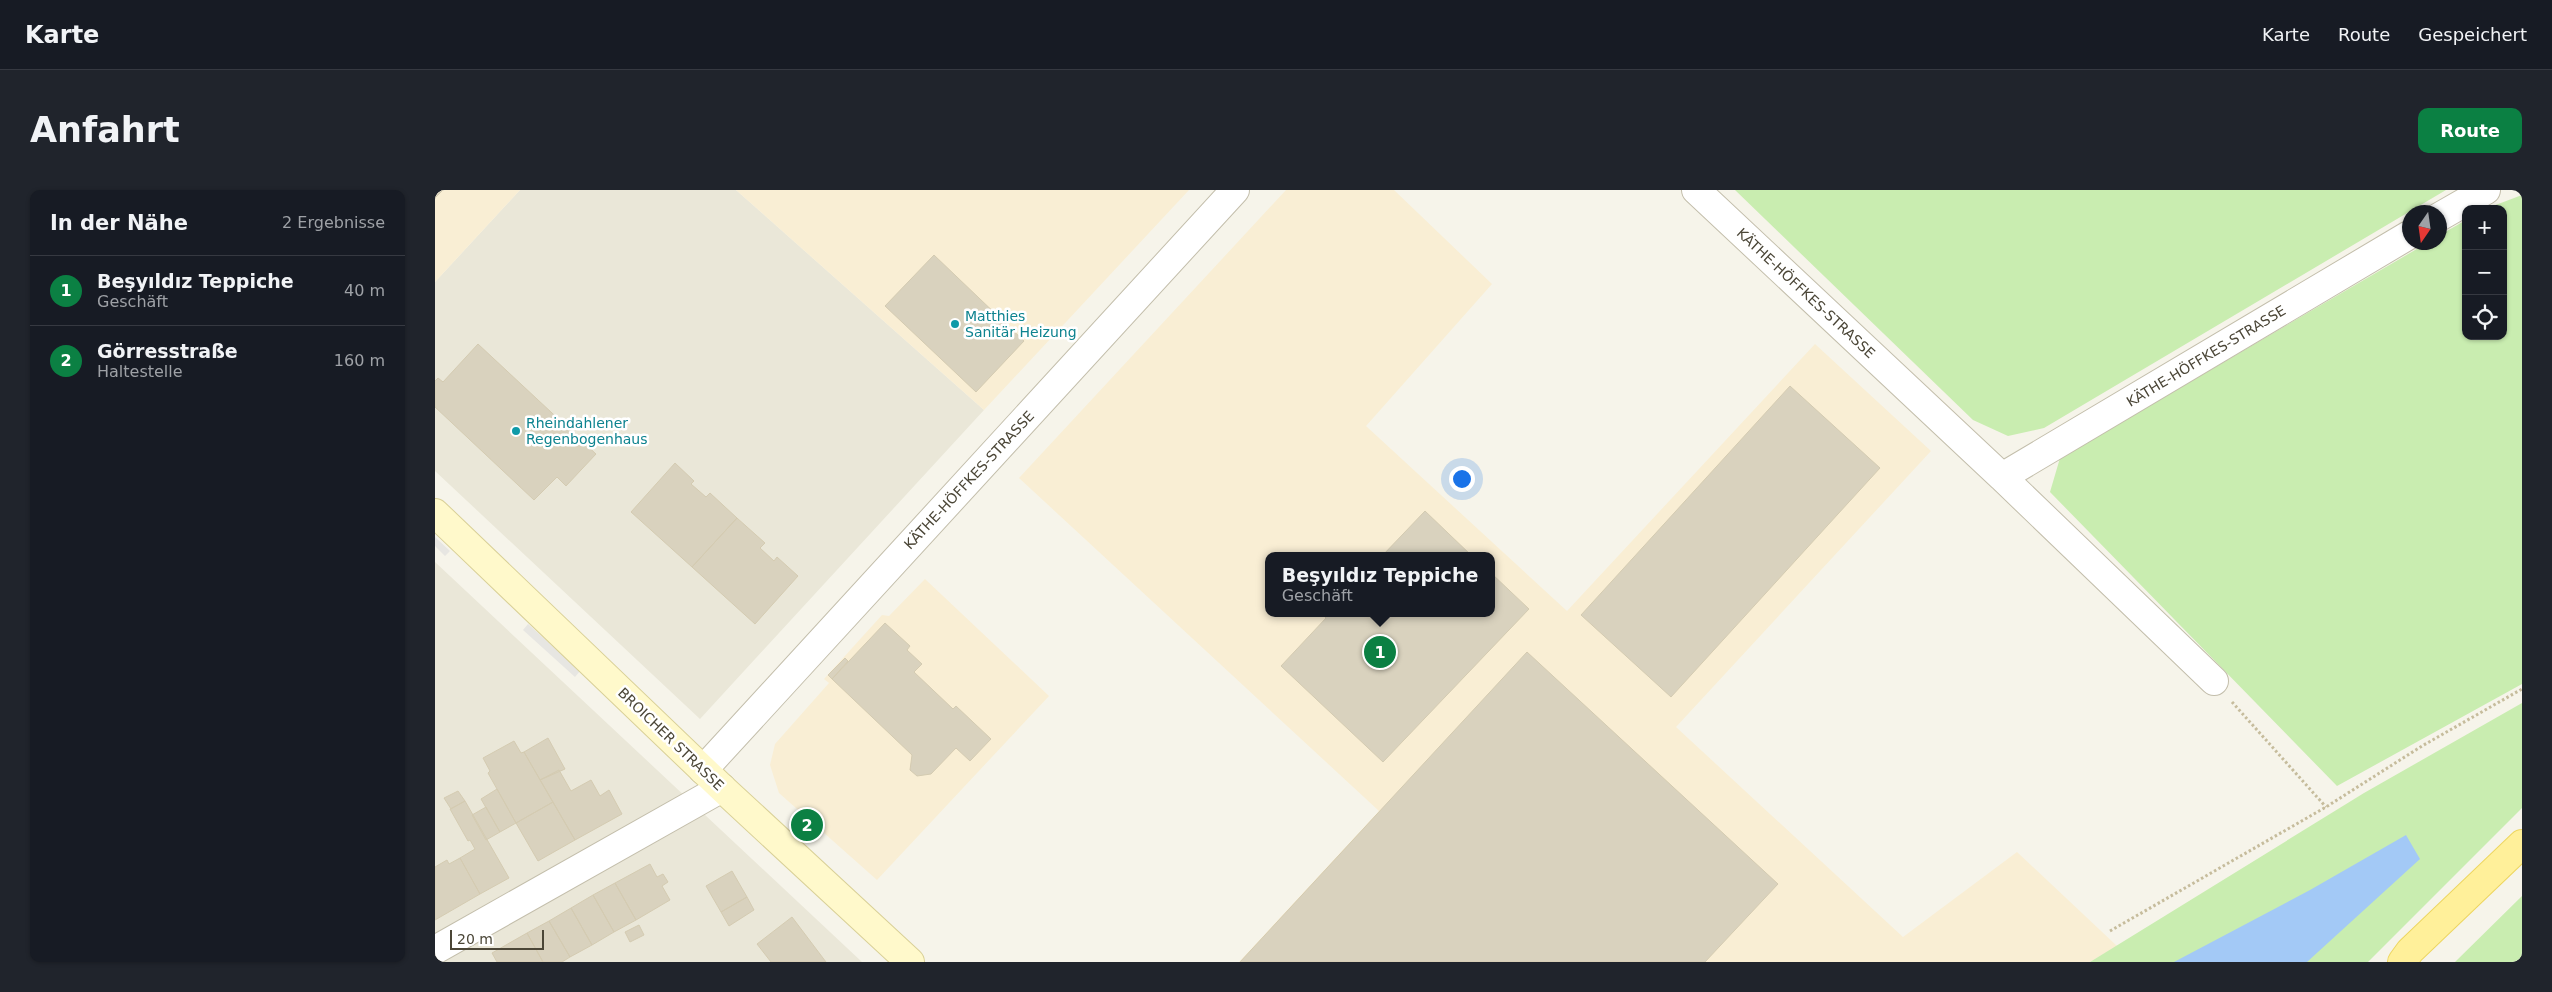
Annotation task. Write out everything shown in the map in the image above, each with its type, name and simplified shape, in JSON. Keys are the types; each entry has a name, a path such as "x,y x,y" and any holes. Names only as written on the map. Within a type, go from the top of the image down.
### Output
{"main road":[{"path":"2402,962 2410,951 2522,844"}],"street":[{"name":"KÄTHE-HÖFFKES-STRASSE","path":"435,950 712,779 1235,190"},
{"name":"KÄTHE-HÖFFKES-STRASSE","path":"1696,190 2002,477 2214,681"},
{"path":"2447,213 2486,190"},
{"name":"KÄTHE-HÖFFKES-STRASSE","path":"2002,477 2402,239"},
{"name":"BROICHER STRASSE","path":"435,513 712,779 909,962"}],"path":[{"path":"2214,681 2326,807"},
{"path":"2110,931 2326,807 2422,746 2522,690"}],"shaded area":[{"path":"435,190 520,190 435,282"},
{"path":"520,190 736,190 984,410 700,719 435,471 435,282"},
{"path":"736,190 1189,190 984,410"},
{"path":"1286,190 1394,190 1492,284 1366,426 1567,611 1815,344 1931,451 1676,727 1903,937 2017,852 2117,946 2090,962 1239,962 1379,811 1019,478"},
{"path":"435,537 450,551 445,556 435,546"},
{"path":"435,562 862,962 435,962"},
{"path":"925,579 1049,696 877,880 779,793 770,765 775,744 829,683 824,679 882,615 889,616"},
{"path":"528,624 580,671 575,677 523,630"}],"green space":[{"path":"1735,190 2446,190 2421,205 2402,205 2402,216 2044,428 2008,436 1973,420"},
{"path":"2522,195 2522,684 2337,786 2050,492 2060,458 2415,250 2447,250 2447,231 2462,222 2462,340 2507,340 2507,205 2496,205"},
{"path":"2522,703 2522,808 2368,962 2090,962 2364,793"},
{"path":"2522,896 2522,962 2455,962"}],"water":[{"path":"2406,835 2420,859 2307,962 2174,962 2310,890"}],"building":[{"path":"435,190 443,190 435,198"},
{"name":"Matthies Sanitär Heizung","path":"934,255 1024,341 976,392 885,306"},
{"name":"Rheindahlener Regenbogenhaus","path":"478,344 596,454 566,486 557,477 534,500 435,407 435,381 438,378 443,382"},
{"path":"1790,386 1880,468 1671,697 1581,615"},
{"path":"675,463 694,481 691,484 706,497 710,493 737,518 692,567 631,512"},
{"path":"1425,511 1468,552 1386,552"},
{"path":"737,518 765,543 760,548 774,561 777,557 798,576 755,624 692,567"},
{"path":"1495,577 1529,609 1383,762 1281,666 1326,618 1495,617"},
{"path":"885,623 910,646 907,650 922,664 914,672 953,709 956,706 991,739 970,761 956,748 931,774 917,776 910,770 912,755 832,679"},
{"path":"1527,652 1778,884 1705,962 1240,962"},
{"path":"845,658 848,661 832,679 828,675"},
{"path":"548,738 565,769 540,780 524,752"},
{"path":"514,741 521,753 524,752 553,802 516,823 488,773 490,771 483,758"},
{"path":"559,770 571,791 591,780 600,796 609,790 622,814 575,840 540,780"},
{"path":"497,789 516,823 500,832 481,799"},
{"path":"458,791 465,801 451,809 444,798"},
{"path":"465,801 509,878 480,894 460,858 475,849 470,840 468,841 450,809"},
{"path":"553,802 575,840 538,861 516,823"},
{"path":"486,807 500,832 486,840 472,815"},
{"path":"460,858 480,894 435,920 435,867 447,860 449,864"},
{"path":"650,864 657,877 663,874 668,882 662,886 670,900 636,920 615,883"},
{"path":"732,871 747,897 721,912 706,886"},
{"path":"615,883 636,920 614,932 593,895"},
{"path":"593,895 614,932 592,945 571,908"},
{"path":"747,897 754,910 729,926 721,912"},
{"path":"571,908 592,945 570,957 549,921"},
{"path":"792,917 826,962 771,962 757,944"},
{"path":"549,921 570,957 562,962 543,962 527,933"},
{"path":"639,925 644,935 630,942 625,932"},
{"path":"527,933 543,962 497,962 492,953"}],"place":[{"name":"Matthies Sanitär Heizung","path":"955,324"},
{"name":"Rheindahlener Regenbogenhaus","path":"516,431"},
{"name":"Beşyıldız Teppiche","path":"1380,652"},
{"name":"Görresstraße","path":"807,825"}]}
